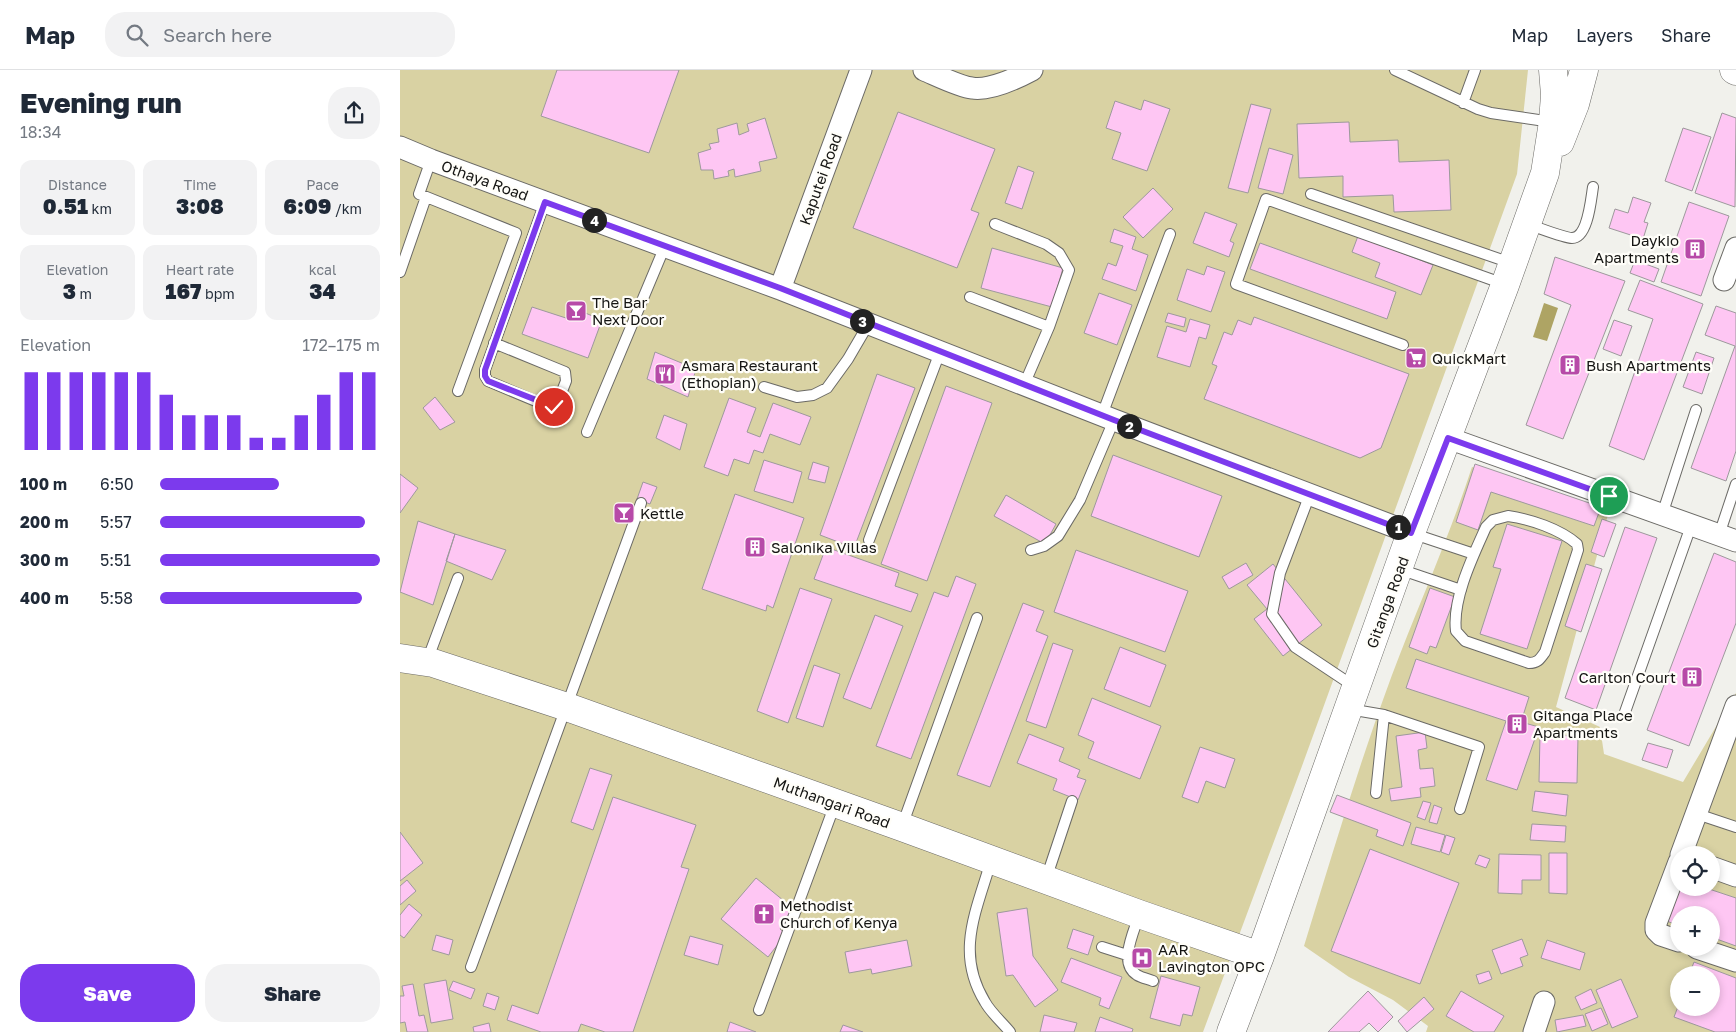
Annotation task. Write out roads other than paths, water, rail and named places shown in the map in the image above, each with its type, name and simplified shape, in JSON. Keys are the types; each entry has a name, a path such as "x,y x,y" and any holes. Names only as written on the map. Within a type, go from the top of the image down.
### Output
{"main road":[{"name":"Gitanga Road","path":"1545,173 1553,122 1555,95 1553,70"},
{"name":"Gitanga Road","path":"1231,1032 1411,533 1448,438 1545,173 1553,160 1563,134 1584,70"},
{"name":"Muthangari Road","path":"400,658 427,662 567,707 1260,956"}],"street":[{"name":"Kaputei Road","path":"780,288 861,70"},
{"path":"924,70 972,88 1017,79 1032,70"},
{"name":"Othaya Road","path":"400,147 780,288 1108,418 1411,533"},
{"path":"1724,280 1736,248"},
{"path":"1448,438 1727,538"},
{"path":"1685,846 1736,706"},
{"path":"1720,870 1736,876"},
{"path":"1670,886 1656,923 1656,930 1661,935 1670,938"},
{"path":"1720,956 1736,961"},
{"path":"1534,1032 1544,1002"}],"lane":[{"path":"1396,70 1463,103 1491,113 1553,122"},
{"path":"1463,103 1475,70"},
{"path":"431,160 419,194 516,233 458,391"},
{"path":"1526,224 1572,238 1580,235 1585,228 1594,187"},
{"path":"1311,194 1509,274"},
{"path":"400,272 426,197"},
{"path":"1403,345 1236,284 1266,199 1509,274"},
{"path":"494,343 565,372 566,381 554,407 488,381 485,376 485,370 494,343 545,202"},
{"path":"995,224 1046,244 1059,253 1069,270 1049,327 1024,385"},
{"path":"1031,550 1044,546 1058,536 1080,500 1170,234"},
{"path":"587,432 665,246"},
{"path":"970,297 1049,327"},
{"path":"764,387 797,397 813,395 827,388 848,359 869,323"},
{"path":"869,540 940,352"},
{"path":"1662,515 1696,410"},
{"path":"1727,538 1736,484"},
{"path":"1310,494 1280,573 1272,614 1294,647 1352,698 1384,715 1479,747 1460,809"},
{"path":"471,967 642,503"},
{"path":"1508,516 1520,518 1562,534 1577,544 1578,550 1545,652 1540,660 1535,663 1529,663 1465,641 1458,636 1455,620 1461,590 1474,554 1486,527 1492,520 1508,516"},
{"path":"1625,712 1690,526"},
{"path":"1411,533 1474,554"},
{"path":"1399,569 1461,590"},
{"path":"427,662 458,578"},
{"path":"902,827 977,618"},
{"path":"1376,793 1384,715"},
{"path":"1046,880 1072,801"},
{"path":"759,1010 836,803"},
{"path":"1697,814 1736,827"},
{"path":"991,860 971,930 970,970 985,1003 1010,1032"},
{"path":"1139,914 1128,955 1131,969 1137,975 1153,981"},
{"path":"1102,947 1128,955"}],"place":[{"name":"Daykio Apartments","path":"1695,249"},
{"name":"The Bar Next Door","path":"576,311"},
{"name":"QuickMart","path":"1416,358"},
{"name":"Bush Apartments","path":"1570,365"},
{"name":"Asmara Restaurant (Ethopian)","path":"665,374"},
{"name":"Kettle","path":"624,513"},
{"name":"Salonika Villas","path":"755,547"},
{"name":"Carlton Court","path":"1692,677"},
{"name":"Gitanga Place Apartments","path":"1517,724"},
{"name":"Methodist Church of Kenya","path":"764,914"},
{"name":"AAR Lavington OPC","path":"1142,958"}]}
